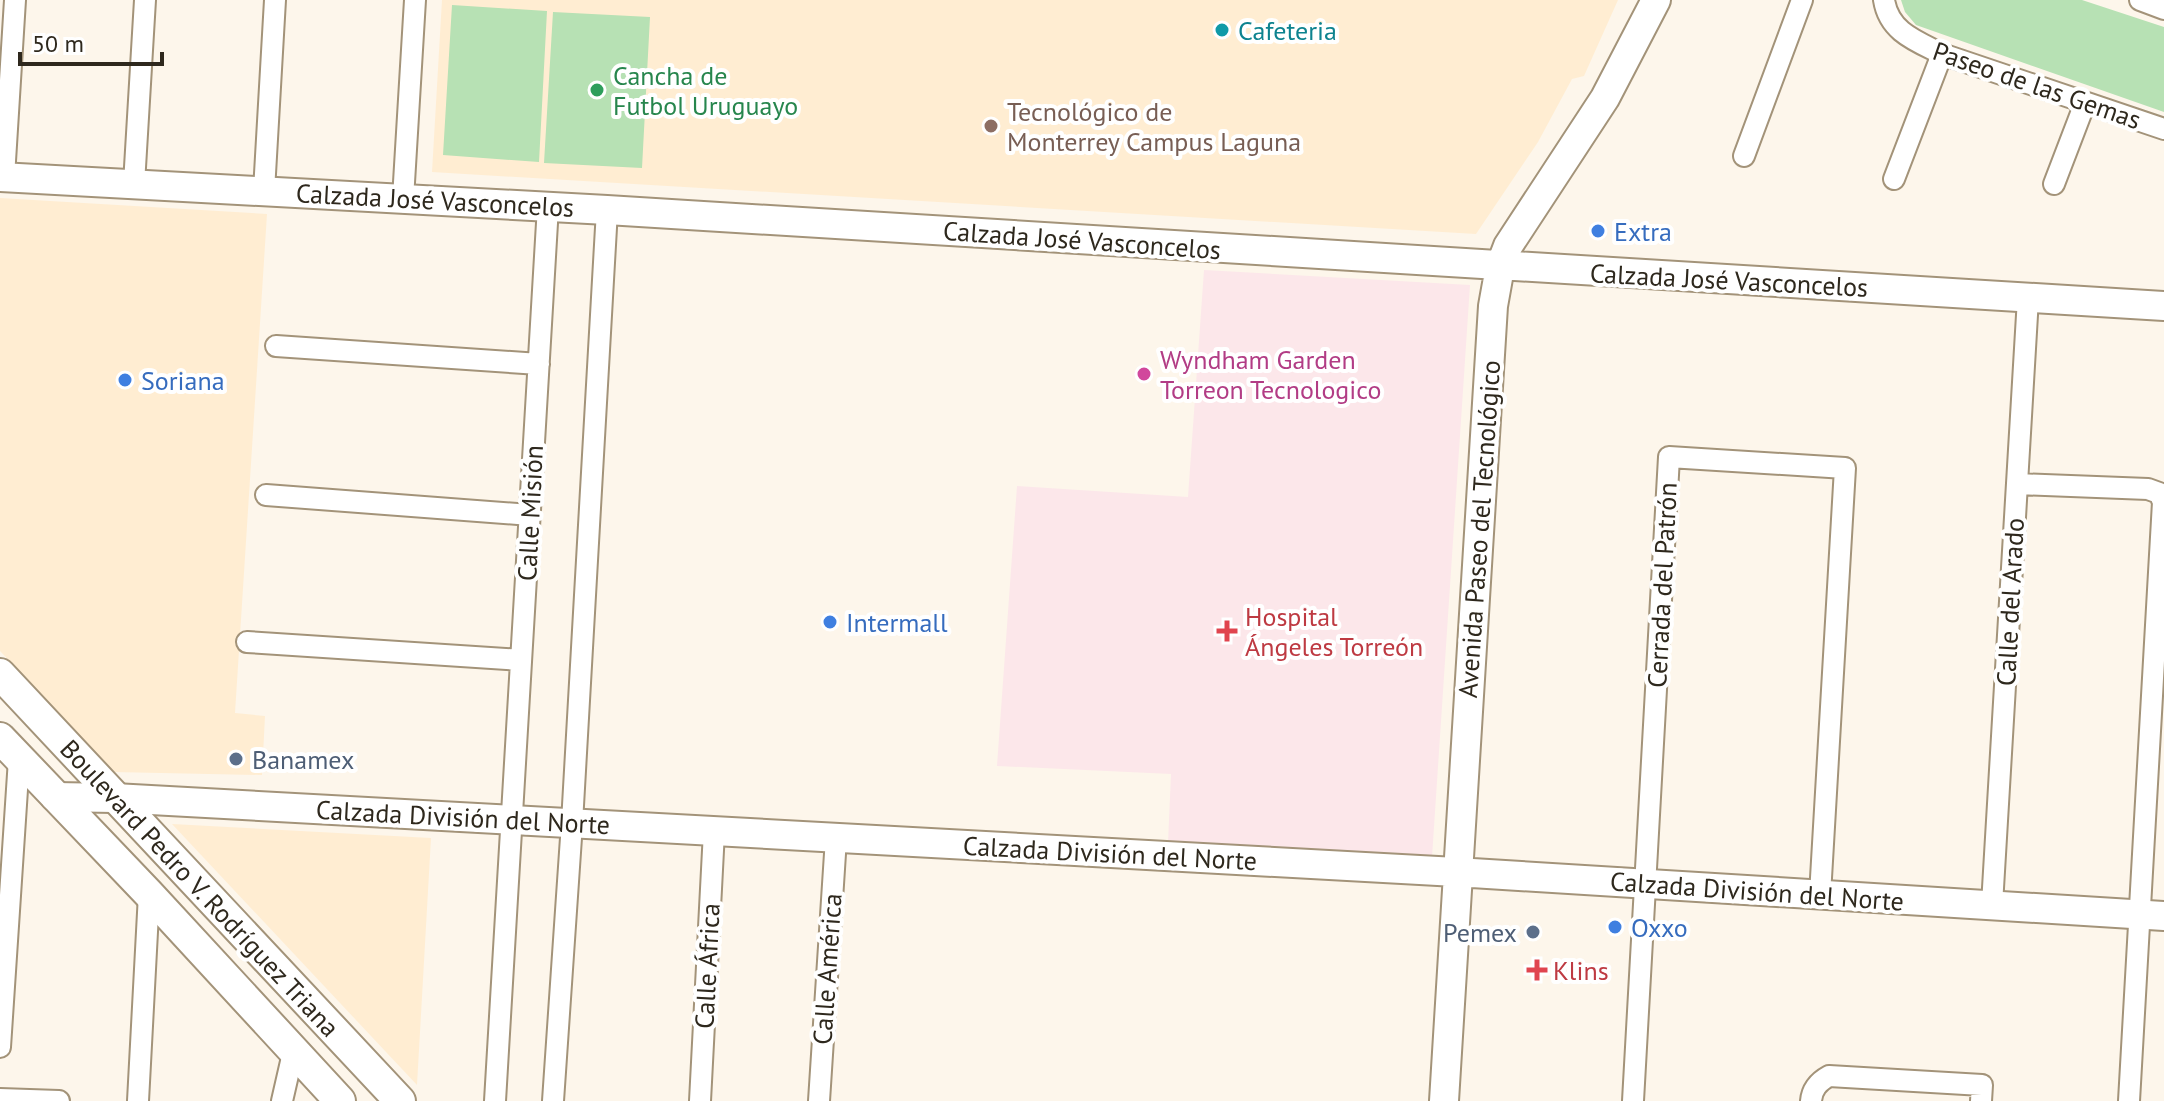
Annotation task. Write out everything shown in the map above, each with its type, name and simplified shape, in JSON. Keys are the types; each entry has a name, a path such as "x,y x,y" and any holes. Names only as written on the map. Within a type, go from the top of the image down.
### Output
{"main road":[{"name":"Avenida Paseo del Tecnológico","path":"1444,1101 1493,306 1500,267 1519,228 1567,160 1605,98 1656,0"},
{"name":"Calzada José Vasconcelos","path":"2,177 548,206 2164,306"},
{"name":"Boulevard Pedro V. Rodríguez Triana","path":"0,674 400,1101"},
{"name":"Boulevard Pedro V. Rodríguez Triana","path":"9,748 340,1101"},
{"name":"Calzada División del Norte","path":"55,797 1456,872 2152,915"}],"street":[{"path":"2,177 15,0"},
{"path":"134,184 145,0"},
{"path":"264,191 275,0"},
{"path":"403,199 415,0"},
{"path":"1744,156 1802,0"},
{"name":"Paseo de las Gemas","path":"1883,0 1895,27 1942,54 2164,129"},
{"path":"2140,0 2164,9"},
{"path":"1894,179 1942,54"},
{"path":"2054,184 2085,103"},
{"name":"Calle Misión","path":"495,1101 548,206"},
{"path":"553,1101 607,210"},
{"name":"Calle del Arado","path":"1992,905 2028,298"},
{"path":"276,346 539,364"},
{"name":"Cerrada del Patrón","path":"1645,884 1669,457 1845,468 1820,895"},
{"path":"2017,484 2148,489 2159,493 2163,502 2152,915 2129,1101"},
{"path":"266,495 530,515"},
{"path":"247,642 521,660"},
{"path":"0,1047 9,748"},
{"name":"Calle África","path":"700,1101 714,831"},
{"name":"Calle América","path":"819,1101 836,838"},
{"path":"1633,1101 1645,884"},
{"path":"138,1101 149,894"},
{"path":"282,1101 293,1053"},
{"path":"1811,1101 1817,1084 1829,1076 1982,1085 1981,1101"},
{"path":"0,1099 59,1101"}],"shaded area":[{"name":"Tecnológico de Monterrey Campus Laguna","path":"442,0 1618,0 1584,76 1572,79 1538,142 1476,234 432,172"},
{"name":"Soriana","path":"0,198 267,214 235,713 265,716 262,775 113,772 0,651"},
{"name":"Hospital Ángeles Torreón","path":"1204,270 1470,285 1432,857 1168,843 1171,774 997,766 1017,486 1188,497"},
{"path":"172,824 431,838 417,1085"}],"green space":[{"path":"1901,0 2082,0 2164,27 2164,112 1916,25 1905,12"},
{"name":"Cancha de Futbol Uruguayo","path":"452,5 547,11 539,162 443,155"},
{"name":"Cancha de Futbol Uruguayo","path":"553,12 650,17 642,168 544,163"}],"place":[{"name":"Cafeteria","path":"1222,30"},
{"name":"Cancha de Futbol Uruguayo","path":"597,90"},
{"name":"Tecnológico de Monterrey Campus Laguna","path":"991,126"},
{"name":"Extra","path":"1598,231"},
{"name":"Wyndham Garden Torreon Tecnologico","path":"1144,374"},
{"name":"Soriana","path":"125,380"},
{"name":"Intermall","path":"830,622"},
{"name":"Hospital Ángeles Torreón","path":"1227,631"},
{"name":"Banamex","path":"236,759"},
{"name":"Oxxo","path":"1615,927"},
{"name":"Pemex","path":"1533,932"},
{"name":"Klins","path":"1537,970"}]}
